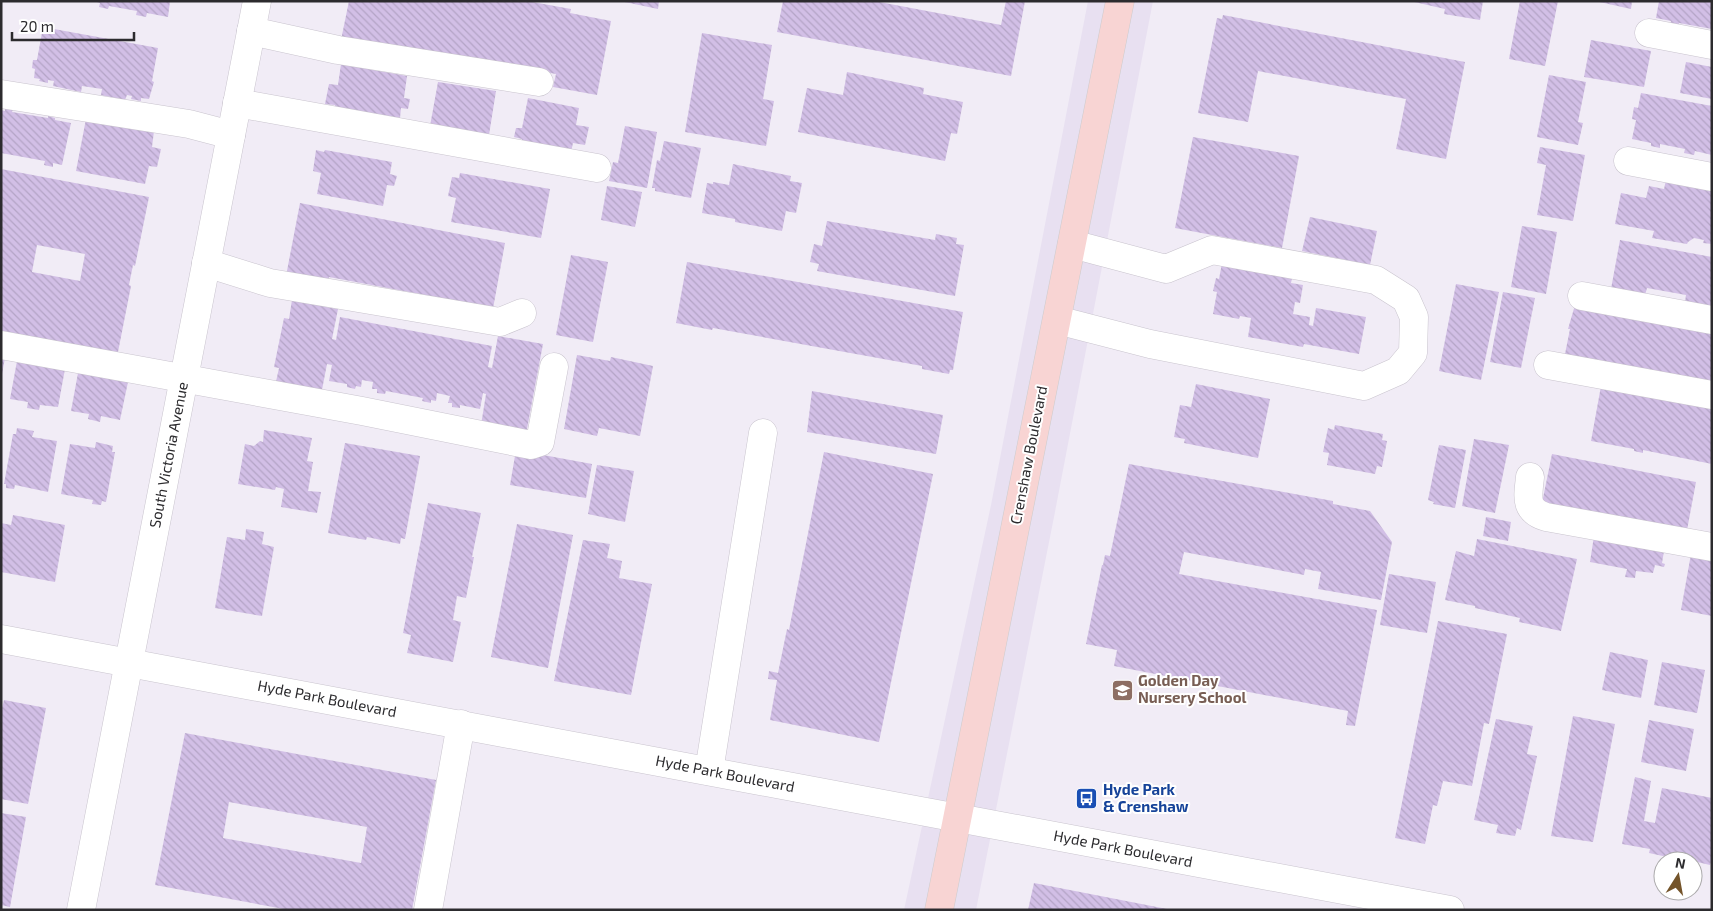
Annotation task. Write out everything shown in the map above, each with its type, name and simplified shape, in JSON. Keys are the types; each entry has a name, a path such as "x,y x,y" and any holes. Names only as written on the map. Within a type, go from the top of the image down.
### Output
{"main road":[{"name":"Crenshaw Boulevard","path":"939,910 1120,1"}],"street":[{"name":"South Victoria Avenue","path":"81,910 257,1"},
{"path":"251,31 338,50 539,82"},
{"path":"1648,32 1712,45"},
{"path":"1,94 189,124 231,134"},
{"path":"237,103 596,168"},
{"path":"1628,161 1712,177"},
{"path":"1057,320 1150,344 1364,386 1398,371 1413,353 1414,317 1406,299 1376,280 1212,250 1166,269 1072,244"},
{"path":"206,263 270,283 500,322 522,313"},
{"path":"1582,296 1712,320"},
{"path":"1,345 362,411 531,445 540,442 554,366"},
{"path":"1548,365 1712,395"},
{"path":"709,771 763,433"},
{"path":"1530,477 1528,502 1536,514 1712,547"},
{"name":"Hyde Park Boulevard","path":"1,639 1450,910"},
{"path":"428,910 461,724"}],"shaded area":[{"path":"1088,1 1153,1 976,910 904,910 991,505"}],"building":[{"path":"93,1 170,1 168,17 147,13 146,17 136,15 137,11 109,6 108,9 99,7 100,3"},
{"path":"349,1 527,1 571,9 570,13 611,21 597,95 553,87 556,74 407,47 406,52 341,40"},
{"path":"620,1 659,1 658,9"},
{"path":"783,1 874,1 1001,25 1006,1 1025,1 1011,76 777,32"},
{"path":"1410,1 1483,1 1480,20 1444,14 1445,9"},
{"path":"1520,1 1558,1 1545,66 1509,59"},
{"path":"1595,1 1632,1 1631,9"},
{"path":"1659,1 1712,1 1712,29 1679,23 1678,29 1670,27 1671,21 1656,18"},
{"path":"1223,15 1465,62 1446,159 1396,149 1406,99 1258,71 1248,122 1198,113 1217,18 1222,19"},
{"path":"43,27 158,48 152,81 154,82 149,99 141,98 141,101 131,99 132,96 127,95 125,100 101,95 102,89 82,86 81,92 53,86 54,81 48,80 48,83 34,78 33,60 37,60"},
{"path":"702,33 772,45 763,99 774,101 766,146 685,132"},
{"path":"1591,40 1651,51 1644,87 1584,77"},
{"path":"1686,62 1712,67 1712,99 1680,93"},
{"path":"341,64 407,76 404,98 410,99 408,109 401,108 400,118 325,104 329,84 338,85"},
{"path":"847,72 924,88 923,94 963,102 957,134 951,133 945,161 798,132 807,88 843,95"},
{"path":"1549,75 1586,82 1578,122 1583,123 1578,145 1537,137"},
{"path":"438,82 496,91 489,135 430,126"},
{"path":"1641,93 1712,106 1712,155 1695,151 1694,155 1684,153 1685,149 1660,144 1660,148 1651,146 1651,143 1632,139 1636,120 1632,119 1634,107 1638,108"},
{"path":"528,98 579,108 576,125 589,127 585,145 573,143 571,152 521,143 522,139 514,137 516,128 522,128"},
{"path":"5,109 13,109 12,112 48,118 48,116 55,118 55,120 71,123 62,165 53,163 53,167 44,165 45,161 1,153 1,110 5,111"},
{"path":"86,119 154,131 152,147 161,149 157,167 149,166 145,184 76,171"},
{"path":"625,126 657,132 647,188 609,181 613,162 618,163"},
{"path":"1193,137 1299,156 1282,248 1175,228"},
{"path":"664,141 701,148 691,198 655,191 655,188 652,188 657,160 660,161"},
{"path":"1540,147 1585,155 1573,221 1537,215 1546,165 1537,163"},
{"path":"316,150 392,162 390,174 397,176 394,186 387,185 383,206 317,194 321,173 313,171"},
{"path":"733,164 791,176 790,181 802,183 796,213 786,211 782,231 735,222 735,219 702,213 707,183 713,184 713,182 729,185"},
{"path":"1,169 149,197 135,266 133,265 129,285 131,286 117,357 1,335","holes":["37,245 85,254 80,281 32,272"]},
{"path":"460,173 550,189 541,238 451,222 456,198 448,196 452,177 459,178"},
{"path":"1666,180 1712,188 1712,244 1703,243 1704,240 1694,238 1687,244 1652,238 1654,231 1615,224 1621,193 1646,198 1649,186 1664,189"},
{"path":"607,186 642,192 635,227 601,220"},
{"path":"300,203 505,243 492,314 441,298 329,277 328,284 286,276"},
{"path":"1310,217 1377,231 1370,265 1302,251"},
{"path":"827,221 935,240 936,234 957,238 956,244 964,245 955,296 817,271 819,264 810,262 814,244 822,246"},
{"path":"1522,226 1557,232 1546,294 1511,287"},
{"path":"1620,240 1712,257 1712,308 1685,302 1686,295 1647,288 1645,295 1611,289"},
{"path":"571,255 608,262 593,342 556,335"},
{"path":"1223,258 1293,273 1291,283 1303,285 1300,303 1295,302 1293,314 1310,317 1309,325 1313,326 1316,308 1366,317 1359,354 1304,344 1303,347 1248,337 1251,318 1240,316 1239,319 1213,314 1217,292 1213,291 1216,278 1219,279"},
{"path":"687,262 963,312 953,370 950,370 949,374 922,369 922,366 676,323"},
{"path":"1456,284 1499,292 1481,380 1439,371"},
{"path":"1503,292 1535,298 1521,368 1490,362"},
{"path":"292,300 318,305 319,303 326,304 326,307 338,309 332,339 336,340 340,317 492,346 488,367 492,368 498,336 543,344 526,434 481,425 486,394 483,393 480,409 460,405 460,408 452,407 452,403 448,403 450,396 437,393 436,401 431,400 431,403 422,401 423,398 386,391 385,394 377,393 377,389 372,389 373,382 362,380 361,387 356,386 355,389 347,387 347,384 329,381 332,365 327,364 321,395 275,386 279,368 274,367 284,318 289,319"},
{"path":"1575,305 1712,331 1712,376 1710,386 1564,359 1570,329 1568,329"},
{"path":"577,355 610,361 611,357 653,366 640,436 599,428 597,436 564,429"},
{"path":"1,358 5,358 2,374 1,374"},
{"path":"17,361 65,369 58,407 40,405 39,410 27,408 28,402 10,399"},
{"path":"78,373 128,382 120,420 101,416 100,422 88,419 89,414 71,411"},
{"path":"1196,384 1270,399 1258,458 1184,443 1185,439 1174,437 1180,405 1191,407"},
{"path":"1601,386 1712,408 1712,464 1643,450 1643,453 1634,451 1634,449 1591,441"},
{"path":"812,391 943,415 936,454 807,432"},
{"path":"1335,425 1383,434 1382,440 1387,441 1382,467 1377,466 1375,474 1327,465 1329,453 1323,452 1328,428 1334,430"},
{"path":"17,428 34,431 32,437 57,441 48,492 15,485 14,489 6,488 6,484 4,484 13,434 16,434"},
{"path":"264,430 312,438 307,461 313,462 308,491 321,492 317,513 281,507 284,489 276,487 275,490 238,484 245,444 254,446 260,441 263,442"},
{"path":"1474,439 1509,445 1495,513 1462,506"},
{"path":"96,442 113,446 112,452 115,452 106,502 102,501 101,505 92,504 93,500 61,494 70,444 95,448"},
{"path":"345,443 420,456 405,539 401,538 400,544 367,537 366,540 328,533"},
{"path":"1439,445 1466,450 1455,508 1433,504 1434,502 1428,500"},
{"path":"516,450 592,464 586,498 510,485"},
{"path":"824,452 933,474 879,742 770,720 777,680 768,679 769,671 778,673 787,629 789,630"},
{"path":"1552,454 1696,482 1687,530 1542,503"},
{"path":"1129,464 1333,501 1333,504 1370,511 1392,542 1381,600 1318,589 1321,572 1305,569 1304,575 1184,552 1179,574 1377,610 1355,726 1346,725 1348,711 1114,666 1117,650 1086,644 1102,565 1105,555 1110,556"},
{"path":"597,465 634,471 625,522 588,514"},
{"path":"428,503 481,513 466,598 457,596 453,620 461,622 453,662 407,653 411,635 403,633"},
{"path":"13,515 65,525 55,582 1,572 1,523 11,525"},
{"path":"1486,517 1511,522 1508,541 1483,536"},
{"path":"517,524 573,535 548,668 491,657"},
{"path":"246,529 264,532 262,544 274,547 262,616 215,608 227,537 245,540"},
{"path":"1594,536 1664,551 1662,563 1665,564 1664,567 1655,565 1653,573 1636,571 1635,578 1625,577 1627,569 1590,562"},
{"path":"1477,539 1577,559 1561,631 1519,622 1520,618 1445,600 1456,551 1474,556"},
{"path":"583,540 610,544 607,558 622,561 619,578 652,584 631,695 554,681"},
{"path":"1691,554 1712,558 1712,616 1681,610"},
{"path":"1389,574 1436,582 1427,633 1380,625"},
{"path":"1438,621 1507,634 1489,724 1484,723 1472,786 1443,781 1437,806 1433,805 1425,844 1395,838"},
{"path":"1610,652 1648,660 1641,698 1602,690"},
{"path":"1662,662 1705,670 1697,713 1654,705"},
{"path":"4,700 46,708 28,804 1,799 1,713"},
{"path":"1573,716 1615,724 1593,842 1551,836"},
{"path":"1496,719 1533,726 1527,754 1537,756 1521,830 1517,828 1515,836 1496,833 1498,825 1474,820"},
{"path":"1649,720 1694,729 1686,771 1641,762"},
{"path":"185,733 436,780 412,910 289,910 155,885","holes":["229,802 367,827 361,863 223,838"]},
{"path":"1635,777 1651,781 1644,821 1655,823 1662,788 1712,798 1712,858 1710,865 1703,863 1703,851 1653,851 1653,854 1649,853 1650,849 1622,844"},
{"path":"1,813 26,817 10,907 1,905"},
{"path":"1034,883 1167,909 1167,910 1028,910"}],"place":[{"name":"Golden Day Nursery School","path":"1122,690"},
{"name":"Hyde Park & Crenshaw","path":"1087,799"}]}
